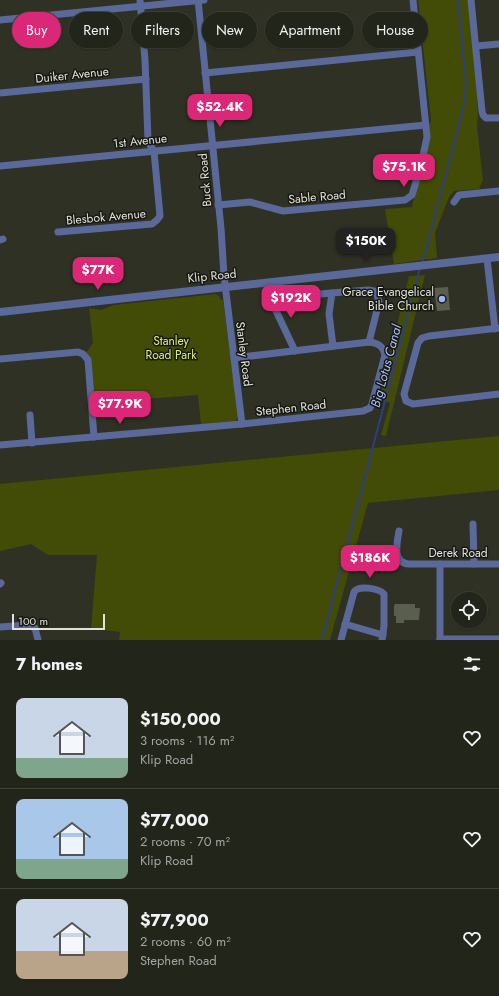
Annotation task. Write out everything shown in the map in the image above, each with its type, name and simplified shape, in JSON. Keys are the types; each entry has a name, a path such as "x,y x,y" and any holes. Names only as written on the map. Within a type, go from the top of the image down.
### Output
{"street":[{"path":"0,20 140,3 200,0"},
{"name":"Buck Road","path":"200,0 205,73 213,145 225,287"},
{"name":"Sable Road","path":"218,204 250,202 283,211 409,198 414,190 427,137 413,0"},
{"path":"471,0 482,111 486,118 499,118"},
{"path":"140,3 146,79 146,119 148,140 154,151"},
{"path":"476,46 499,44"},
{"path":"205,73 418,52"},
{"name":"Duiker Avenue","path":"0,93 146,79"},
{"name":"1st Avenue","path":"0,166 426,125"},
{"name":"Blesbok Avenue","path":"58,232 149,224 155,222 159,218 160,213 154,151"},
{"path":"454,202 459,195 499,191"},
{"name":"Klip Road","path":"0,312 499,257"},
{"path":"487,259 497,328 422,338 418,343 404,394 406,401 413,404 499,394"},
{"name":"Stanley Road","path":"225,287 242,424"},
{"path":"234,358 370,342 379,302 377,294 374,291 368,290 299,296"},
{"path":"332,293 329,314 333,346"},
{"path":"269,296 295,351"},
{"name":"Stephen Road","path":"0,445 242,424 340,414 370,408 385,355 384,349 379,344 370,342"},
{"path":"0,359 78,352 83,354 88,360 94,437"},
{"path":"30,415 32,442"},
{"path":"473,524 474,564"},
{"name":"Derek Road","path":"399,531 398,556 401,563 499,564"},
{"path":"440,564 440,639 499,639"},
{"path":"341,640 345,624 354,592 356,589 380,590 383,592 384,626 382,638 345,624"},
{"path":"0,628 29,625 35,628 38,640"}],"green space":[{"path":"418,0 472,0 478,113 477,127 483,180 479,189 454,191 449,197 435,233 437,258 394,264 385,209 412,207 431,120 423,48 428,48 428,12 419,12"},
{"path":"425,275 386,436 381,435 390,403 379,399 409,276"},
{"name":"Stanley Road Park","path":"215,294 223,300 238,414 237,418 233,422 201,425 198,395 93,403 86,353 93,343 89,308 101,310 114,305"},
{"path":"499,436 499,490 368,503 330,640 119,640 120,632 91,628 97,555 48,555 31,544 0,551 0,484"}],"building":[{"name":"Grace Evangelical Bible Church","path":"448,287 450,310 437,311 434,288"},
{"path":"395,604 415,604 415,608 420,608 419,620 404,620 404,623 396,623 396,616 394,616"}],"waterway":[{"name":"Big Lotus Canal","path":"422,264 464,105 466,84 458,0"},
{"name":"Big Lotus Canal","path":"322,640 420,268"}],"place":[{"name":"Grace Evangelical Bible Church","path":"442,299"}]}
